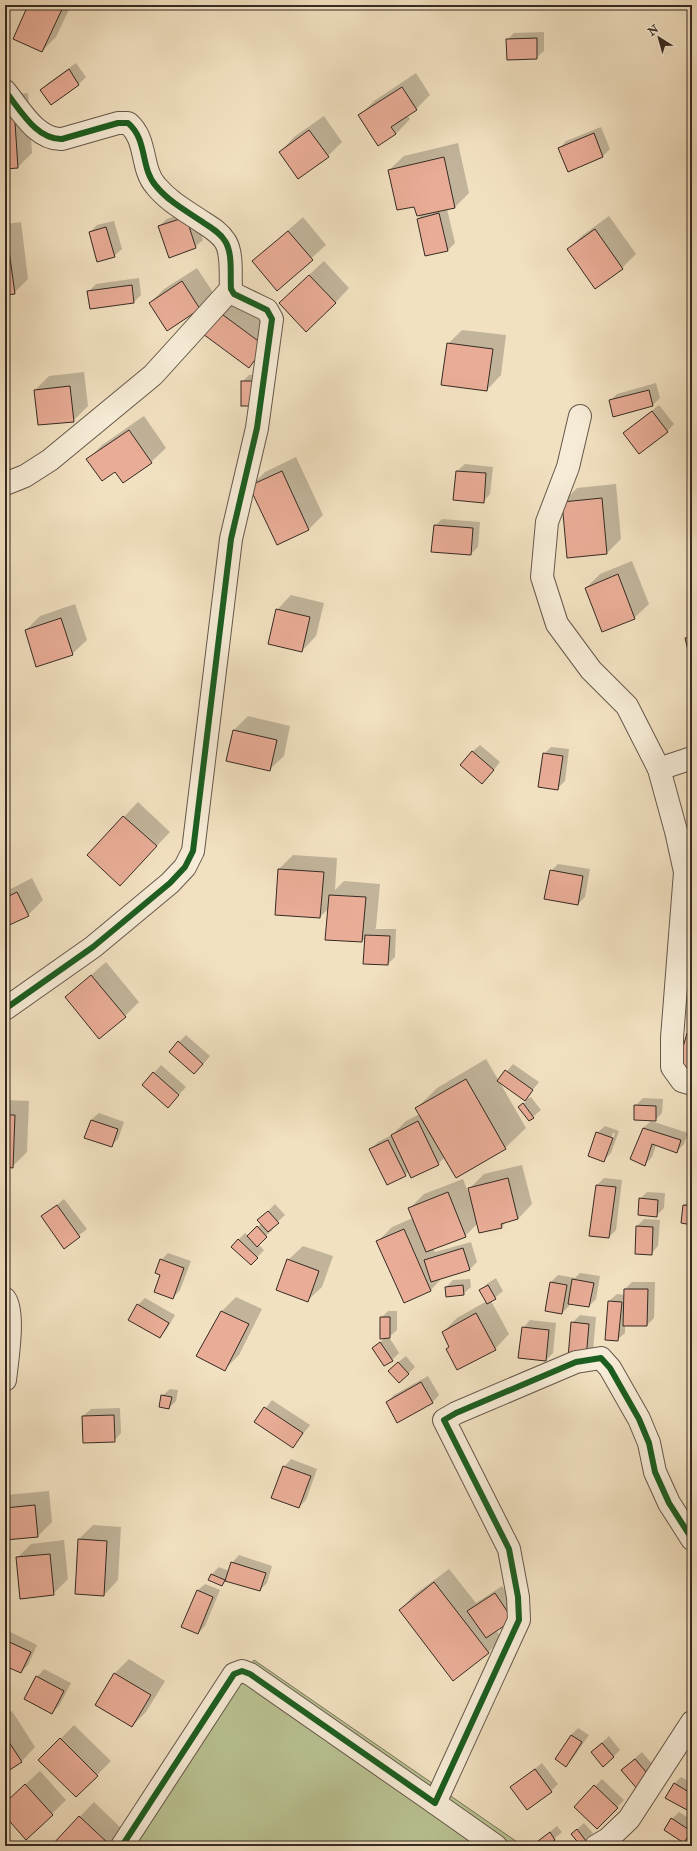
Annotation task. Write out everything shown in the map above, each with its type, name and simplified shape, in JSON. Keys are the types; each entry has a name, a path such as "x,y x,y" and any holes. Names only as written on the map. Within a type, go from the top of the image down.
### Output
{"street":[{"path":"5,91 41,134 53,139 62,139 118,123 128,123 136,129 142,143 147,167 154,185 169,199 217,232 226,241 229,254 230,289 234,294 267,310 272,320 272,329 257,428 231,539 193,851 185,867 170,883 94,947 5,1010"},
{"path":"5,484 25,476 50,460 153,375 230,289"},
{"path":"580,416 568,467 547,522 542,577 556,624 591,670 627,706 659,769 676,831 685,872 672,1038 672,1067 682,1081 692,1084"},
{"path":"659,769 692,758"},
{"path":"5,1299 9,1304 10,1316 5,1380"},
{"path":"435,1803 519,1620 518,1597 509,1549 444,1420 456,1413 576,1362 601,1358 610,1368 639,1419 649,1443 656,1472 666,1497 692,1539"},
{"path":"122,1846 234,1674 242,1671 250,1674 496,1846"},
{"path":"596,1846 608,1839 628,1819 692,1722"}],"green space":[{"path":"254,1660 523,1846 133,1846"}],"building":[{"path":"28,5 64,5 42,52 13,39"},
{"path":"537,38 537,59 507,60 506,39"},
{"path":"69,69 79,85 51,105 40,90"},
{"path":"402,87 417,110 391,127 396,134 378,146 358,115"},
{"path":"14,107 18,168 5,169 5,108"},
{"path":"309,130 329,157 298,179 279,152"},
{"path":"594,133 603,157 568,172 558,148"},
{"path":"444,157 455,208 417,216 414,207 397,210 388,170"},
{"path":"439,213 448,251 425,256 417,219"},
{"path":"186,217 196,248 169,258 158,226"},
{"path":"106,227 115,257 97,262 89,232"},
{"path":"595,229 623,269 595,289 567,249"},
{"path":"288,231 313,260 277,291 252,261"},
{"path":"5,236 7,236 15,294 5,295"},
{"path":"309,275 336,303 306,332 279,303"},
{"path":"182,281 200,309 167,331 149,303"},
{"path":"132,285 134,303 90,309 87,291"},
{"path":"219,312 265,346 249,368 203,334"},
{"path":"447,343 493,349 487,391 441,385"},
{"path":"241,381 257,381 257,406 241,406"},
{"path":"70,386 74,422 38,425 34,390"},
{"path":"649,390 653,406 613,417 609,400"},
{"path":"652,411 668,432 639,454 623,433"},
{"path":"129,430 152,463 123,483 115,472 102,481 86,459"},
{"path":"282,471 309,530 277,545 249,486"},
{"path":"456,471 486,473 484,503 453,500"},
{"path":"602,498 607,554 567,558 562,502"},
{"path":"434,525 473,528 471,555 431,552"},
{"path":"618,574 635,619 602,632 585,588"},
{"path":"276,609 310,617 302,652 268,644"},
{"path":"61,618 73,655 36,667 25,630"},
{"path":"692,636 692,667 685,638"},
{"path":"692,682 692,692 688,684"},
{"path":"233,730 277,740 270,771 226,761"},
{"path":"472,751 494,770 482,784 460,765"},
{"path":"543,753 563,756 558,790 538,787"},
{"path":"123,816 157,846 120,886 87,855"},
{"path":"278,869 324,872 320,918 275,915"},
{"path":"550,870 583,876 578,905 544,899"},
{"path":"17,892 29,916 5,927 5,898"},
{"path":"329,895 366,897 362,942 325,940"},
{"path":"365,935 390,936 388,965 363,964"},
{"path":"91,975 126,1017 99,1039 65,997"},
{"path":"687,1033 692,1034 691,1070 678,1065"},
{"path":"178,1041 203,1064 194,1074 169,1052"},
{"path":"505,1070 533,1090 525,1101 497,1081"},
{"path":"153,1072 179,1095 168,1108 142,1085"},
{"path":"466,1079 506,1149 456,1178 415,1108"},
{"path":"523,1103 534,1118 529,1121 518,1107"},
{"path":"634,1105 656,1106 656,1121 634,1120"},
{"path":"5,1115 15,1115 13,1168 5,1167"},
{"path":"91,1120 118,1129 112,1147 84,1138"},
{"path":"418,1121 439,1165 411,1178 391,1135"},
{"path":"692,1123 692,1141 688,1140"},
{"path":"643,1128 681,1140 677,1153 652,1144 645,1166 630,1159"},
{"path":"596,1132 613,1138 604,1162 588,1156"},
{"path":"388,1140 406,1176 387,1185 369,1149"},
{"path":"508,1178 518,1219 501,1224 502,1228 479,1233 468,1188"},
{"path":"596,1185 616,1187 609,1238 589,1236"},
{"path":"448,1192 466,1237 426,1252 408,1208"},
{"path":"639,1198 658,1200 657,1217 638,1215"},
{"path":"57,1205 80,1237 64,1249 41,1216"},
{"path":"683,1205 692,1206 692,1225 681,1223"},
{"path":"268,1211 279,1223 268,1232 257,1220"},
{"path":"257,1226 267,1237 257,1247 247,1236"},
{"path":"636,1226 653,1227 652,1255 635,1254"},
{"path":"404,1229 431,1291 404,1303 376,1241"},
{"path":"238,1239 258,1258 251,1265 231,1247"},
{"path":"463,1248 470,1270 431,1282 424,1260"},
{"path":"160,1259 184,1268 173,1299 154,1292 160,1275 155,1273"},
{"path":"287,1259 319,1271 308,1302 276,1290"},
{"path":"572,1279 594,1283 589,1307 568,1304"},
{"path":"550,1282 567,1285 562,1314 545,1311"},
{"path":"463,1285 464,1295 446,1297 445,1287"},
{"path":"488,1285 496,1299 487,1304 479,1290"},
{"path":"624,1289 648,1289 647,1326 623,1326"},
{"path":"608,1301 622,1302 618,1341 605,1340"},
{"path":"137,1304 169,1323 160,1338 128,1320"},
{"path":"221,1311 249,1324 225,1371 196,1356"},
{"path":"476,1313 496,1350 457,1370 446,1349 449,1347 442,1332"},
{"path":"380,1317 390,1317 390,1338 380,1339"},
{"path":"571,1322 589,1324 586,1359 568,1358"},
{"path":"522,1327 549,1330 546,1361 518,1358"},
{"path":"380,1342 393,1361 384,1366 372,1348"},
{"path":"398,1362 409,1374 399,1383 388,1371"},
{"path":"421,1382 433,1403 397,1423 386,1402"},
{"path":"161,1395 172,1397 169,1409 159,1407"},
{"path":"264,1407 303,1433 293,1448 254,1422"},
{"path":"114,1415 115,1442 83,1443 82,1416"},
{"path":"283,1466 311,1476 299,1508 271,1498"},
{"path":"35,1505 38,1537 5,1540 5,1508"},
{"path":"78,1539 107,1541 104,1596 75,1594"},
{"path":"50,1554 54,1595 20,1599 16,1557"},
{"path":"231,1562 266,1573 260,1591 225,1581"},
{"path":"211,1574 225,1580 222,1586 208,1580"},
{"path":"434,1582 489,1653 453,1681 399,1610"},
{"path":"197,1590 213,1597 198,1634 181,1627"},
{"path":"495,1593 513,1620 486,1638 467,1611"},
{"path":"5,1640 31,1652 21,1673 5,1666"},
{"path":"114,1673 151,1695 132,1727 95,1705"},
{"path":"36,1676 64,1691 52,1714 24,1699"},
{"path":"571,1735 582,1742 566,1767 555,1759"},
{"path":"5,1736 22,1762 5,1773"},
{"path":"60,1738 98,1776 76,1797 38,1760"},
{"path":"602,1743 614,1757 603,1767 591,1752"},
{"path":"635,1759 652,1779 639,1791 621,1770"},
{"path":"535,1769 552,1792 527,1810 510,1787"},
{"path":"674,1783 692,1794 692,1806 689,1811 665,1798"},
{"path":"25,1784 53,1815 26,1840 5,1816 5,1803"},
{"path":"594,1785 618,1808 597,1829 574,1807"},
{"path":"79,1816 110,1845 53,1846 52,1845"},
{"path":"671,1818 691,1831 684,1843 664,1830"},
{"path":"577,1829 586,1841 580,1845 571,1834"},
{"path":"550,1832 555,1840 547,1846 536,1846 534,1844"},
{"path":"691,1838 692,1846 686,1846 685,1845"}],"cycle path":[{"path":"5,91 36,129 53,138 62,139 118,123 128,123 139,137 148,171 156,186 173,202 216,231 225,241 228,246 231,264 231,289 234,294 267,310 272,319 257,428 231,539 193,851 185,867 170,883 93,947 5,1009"},
{"path":"122,1846 234,1674 242,1671 250,1674 435,1803 519,1620 518,1597 509,1549 444,1420 456,1413 576,1362 601,1358 610,1368 639,1419 649,1443 655,1472 669,1503 692,1539"}]}
